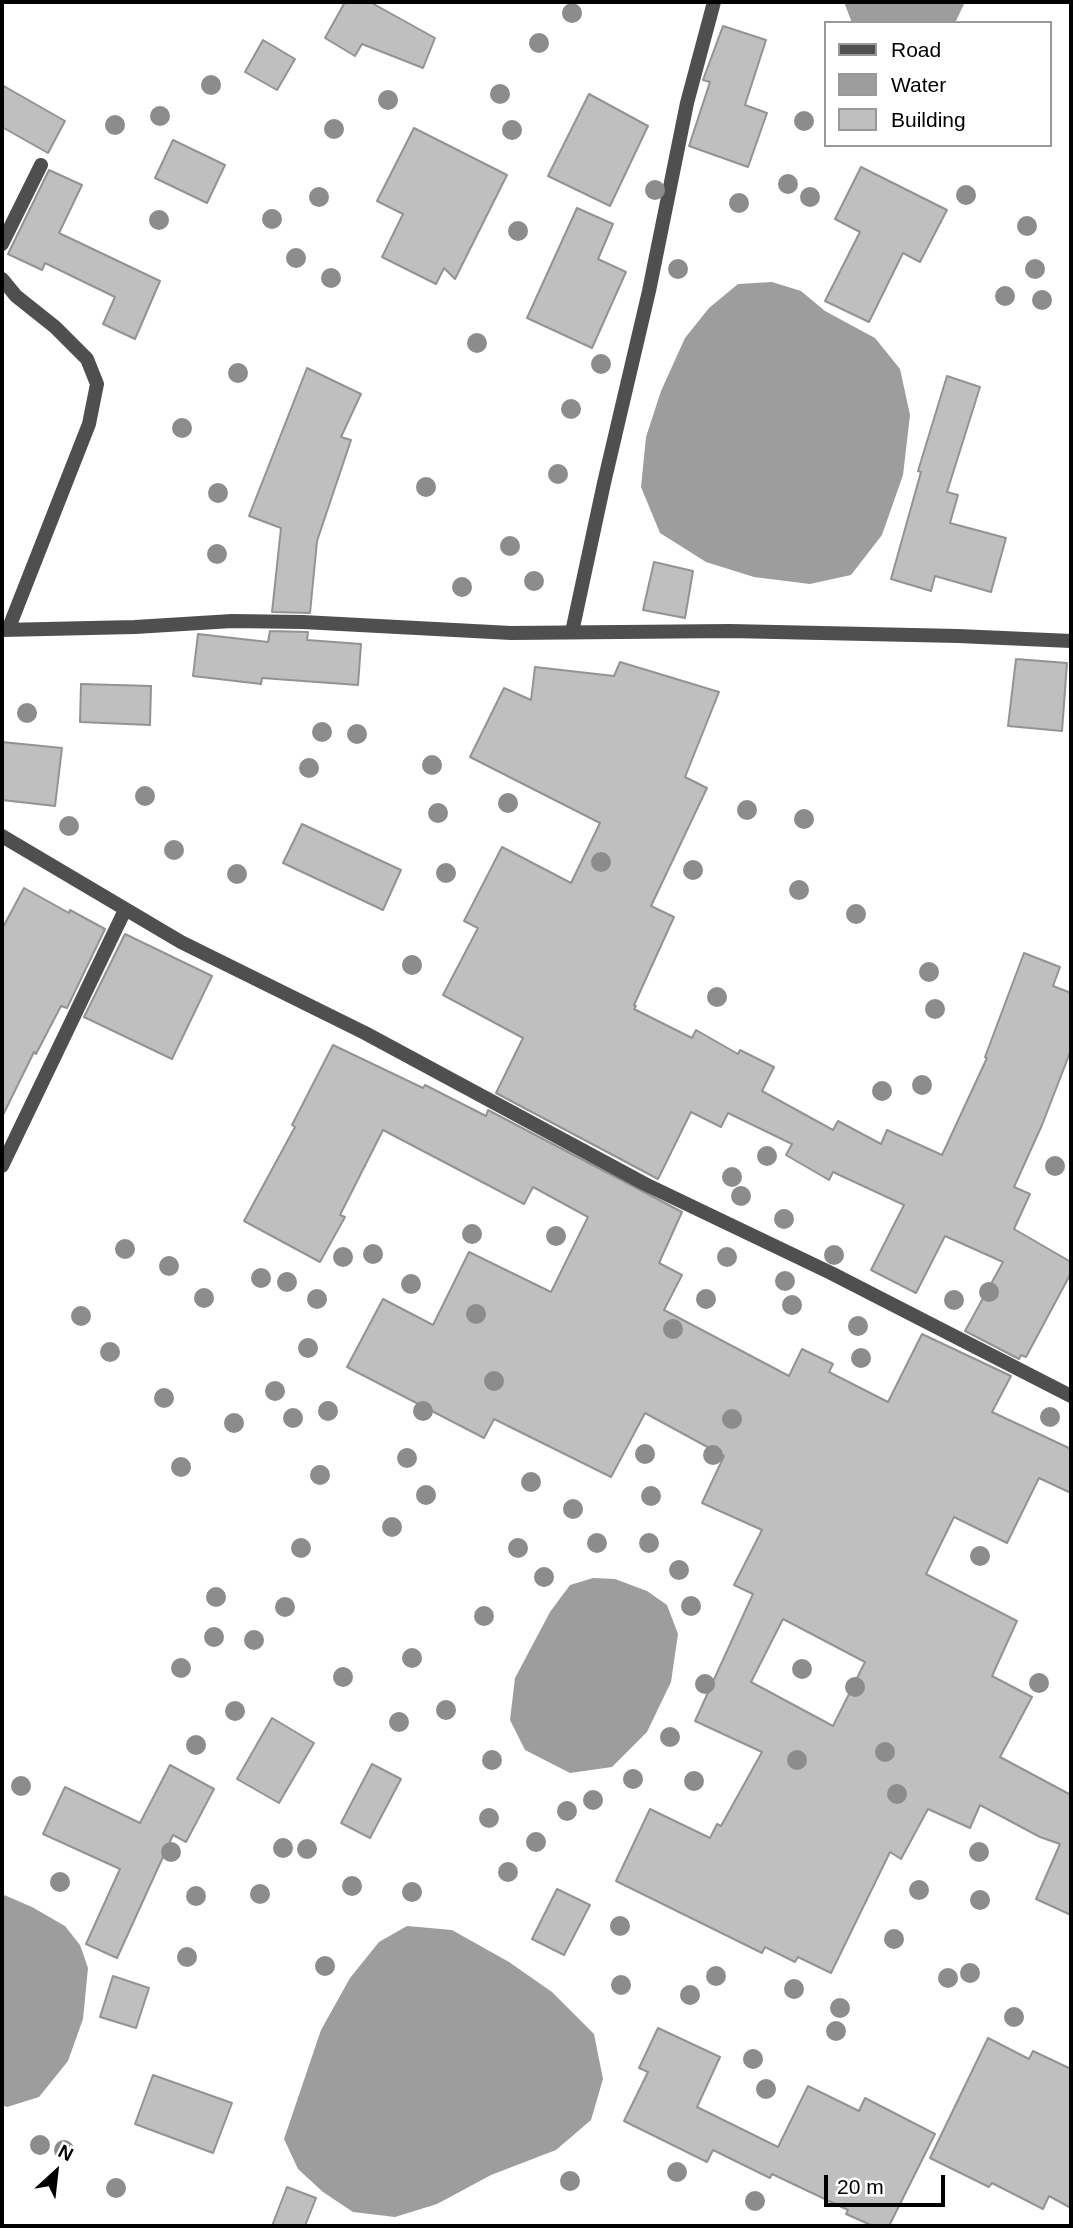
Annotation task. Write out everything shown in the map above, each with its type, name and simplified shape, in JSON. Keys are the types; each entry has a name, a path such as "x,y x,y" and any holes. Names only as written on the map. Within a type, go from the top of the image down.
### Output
{"street":[{"path":"572,632 649,291 687,103 714,2"},
{"path":"2,244 41,165"},
{"path":"2,279 16,296 55,327 86,359 97,384 89,424 5,630 256,621 511,633 744,631 1071,641"},
{"path":"2,836 181,942 365,1033 645,1184 831,1273 1071,1396"},
{"path":"2,1166 125,909"}],"water":[{"path":"844,2 965,2 956,21 851,21"},
{"path":"772,282 801,291 825,311 875,338 900,369 910,415 903,475 882,535 851,575 810,584 754,577 706,562 660,533 641,487 646,437 661,391 685,338 709,308 738,284"},
{"path":"593,1578 615,1579 647,1591 667,1605 678,1634 671,1682 647,1732 612,1767 570,1773 525,1750 510,1720 515,1678 550,1612 570,1585"},
{"path":"2,1894 65,1926 80,1945 88,1968 83,2019 68,2061 39,2097 7,2107 2,2105"},
{"path":"407,1926 452,1930 509,1962 552,1992 594,2034 603,2079 591,2120 556,2150 491,2175 437,2204 395,2217 353,2212 323,2192 298,2169 284,2139 321,2030 350,1978 379,1942"}],"building":[{"path":"345,2 370,2 435,38 423,68 362,44 355,56 325,38"},
{"path":"723,26 766,40 745,105 767,113 748,167 689,146 710,82 703,80"},
{"path":"263,40 295,59 277,90 245,72"},
{"path":"2,85 65,121 48,153 2,127"},
{"path":"589,94 648,126 610,206 548,176"},
{"path":"414,128 507,175 455,279 444,268 436,284 382,257 403,214 377,201"},
{"path":"173,140 225,165 207,203 155,178"},
{"path":"861,167 947,210 920,262 903,253 869,322 825,301 860,232 835,219"},
{"path":"49,170 82,185 59,233 160,281 135,339 103,324 115,297 45,263 42,270 8,254"},
{"path":"577,208 613,224 598,259 626,272 592,348 527,318"},
{"path":"307,368 361,394 341,437 351,440 317,541 310,613 272,612 281,528 249,516"},
{"path":"947,376 980,387 947,492 958,495 950,523 1006,538 991,592 935,576 931,591 891,579 921,472 918,471"},
{"path":"654,562 693,571 685,618 643,610"},
{"path":"270,631 308,632 307,640 361,644 358,685 262,678 261,684 193,676 198,634 268,642"},
{"path":"1016,659 1067,663 1062,731 1008,726"},
{"path":"620,662 719,692 685,777 707,788 651,906 674,917 634,1009 692,1038 696,1030 738,1054 740,1050 774,1067 762,1091 833,1130 838,1121 881,1144 887,1130 942,1155 987,1058 985,1057 1024,953 1060,967 1053,986 1071,993 1071,1050 1014,1187 1030,1194 1014,1229 1071,1262 1071,1273 1026,1357 1021,1355 1019,1359 965,1331 1003,1262 945,1236 916,1293 871,1270 904,1205 833,1172 829,1180 786,1155 792,1144 728,1113 721,1127 691,1112 658,1179 496,1093 523,1038 443,995 478,928 464,921 502,847 571,883 600,823 470,757 504,688 531,700 535,667 614,676"},
{"path":"81,684 151,686 150,725 80,722"},
{"path":"2,742 62,748 55,806 2,800"},
{"path":"302,824 401,870 383,910 283,863"},
{"path":"24,888 105,929 67,1008 61,1006 36,1054 34,1052 2,1117 2,929"},
{"path":"125,934 212,976 172,1059 84,1017"},
{"path":"333,1045 423,1088 425,1085 486,1116 488,1110 682,1212 659,1263 682,1275 664,1310 789,1376 802,1349 833,1364 829,1372 888,1402 922,1334 1011,1376 992,1412 1071,1449 1071,1493 1039,1478 1007,1543 954,1517 926,1574 1017,1621 992,1676 1032,1697 1000,1757 1071,1795 1071,1915 1036,1899 1060,1844 1040,1837 980,1805 970,1828 928,1809 901,1859 890,1852 831,1973 798,1957 795,1962 765,1947 762,1953 616,1881 650,1809 710,1838 717,1824 721,1826 762,1752 695,1721 753,1594 734,1585 762,1530 702,1503 724,1456 645,1413 611,1477 494,1419 484,1438 347,1367 383,1299 433,1325 469,1252 551,1292 588,1217 533,1187 524,1204 383,1130 340,1215 345,1217 320,1262 244,1221 295,1127 292,1125","holes":["783,1619 865,1662 833,1726 751,1682"]},
{"path":"272,1718 314,1743 279,1803 237,1779"},
{"path":"372,1764 401,1779 370,1838 341,1823"},
{"path":"170,1765 214,1789 186,1842 173,1835 117,1958 86,1944 120,1869 43,1834 65,1787 140,1823"},
{"path":"557,1889 590,1905 564,1955 532,1939"},
{"path":"113,1976 149,1988 136,2028 100,2017"},
{"path":"658,2028 720,2057 697,2107 778,2147 808,2086 859,2111 865,2098 935,2134 889,2226 873,2226 846,2214 848,2210 772,2174 770,2178 713,2150 707,2162 624,2121 648,2072 639,2068"},
{"path":"988,2038 1029,2059 1033,2051 1071,2069 1071,2208 1049,2196 1043,2209 992,2183 989,2187 930,2158"},
{"path":"153,2075 232,2103 213,2153 135,2124"},
{"path":"287,2187 316,2198 305,2226 272,2226"}]}
